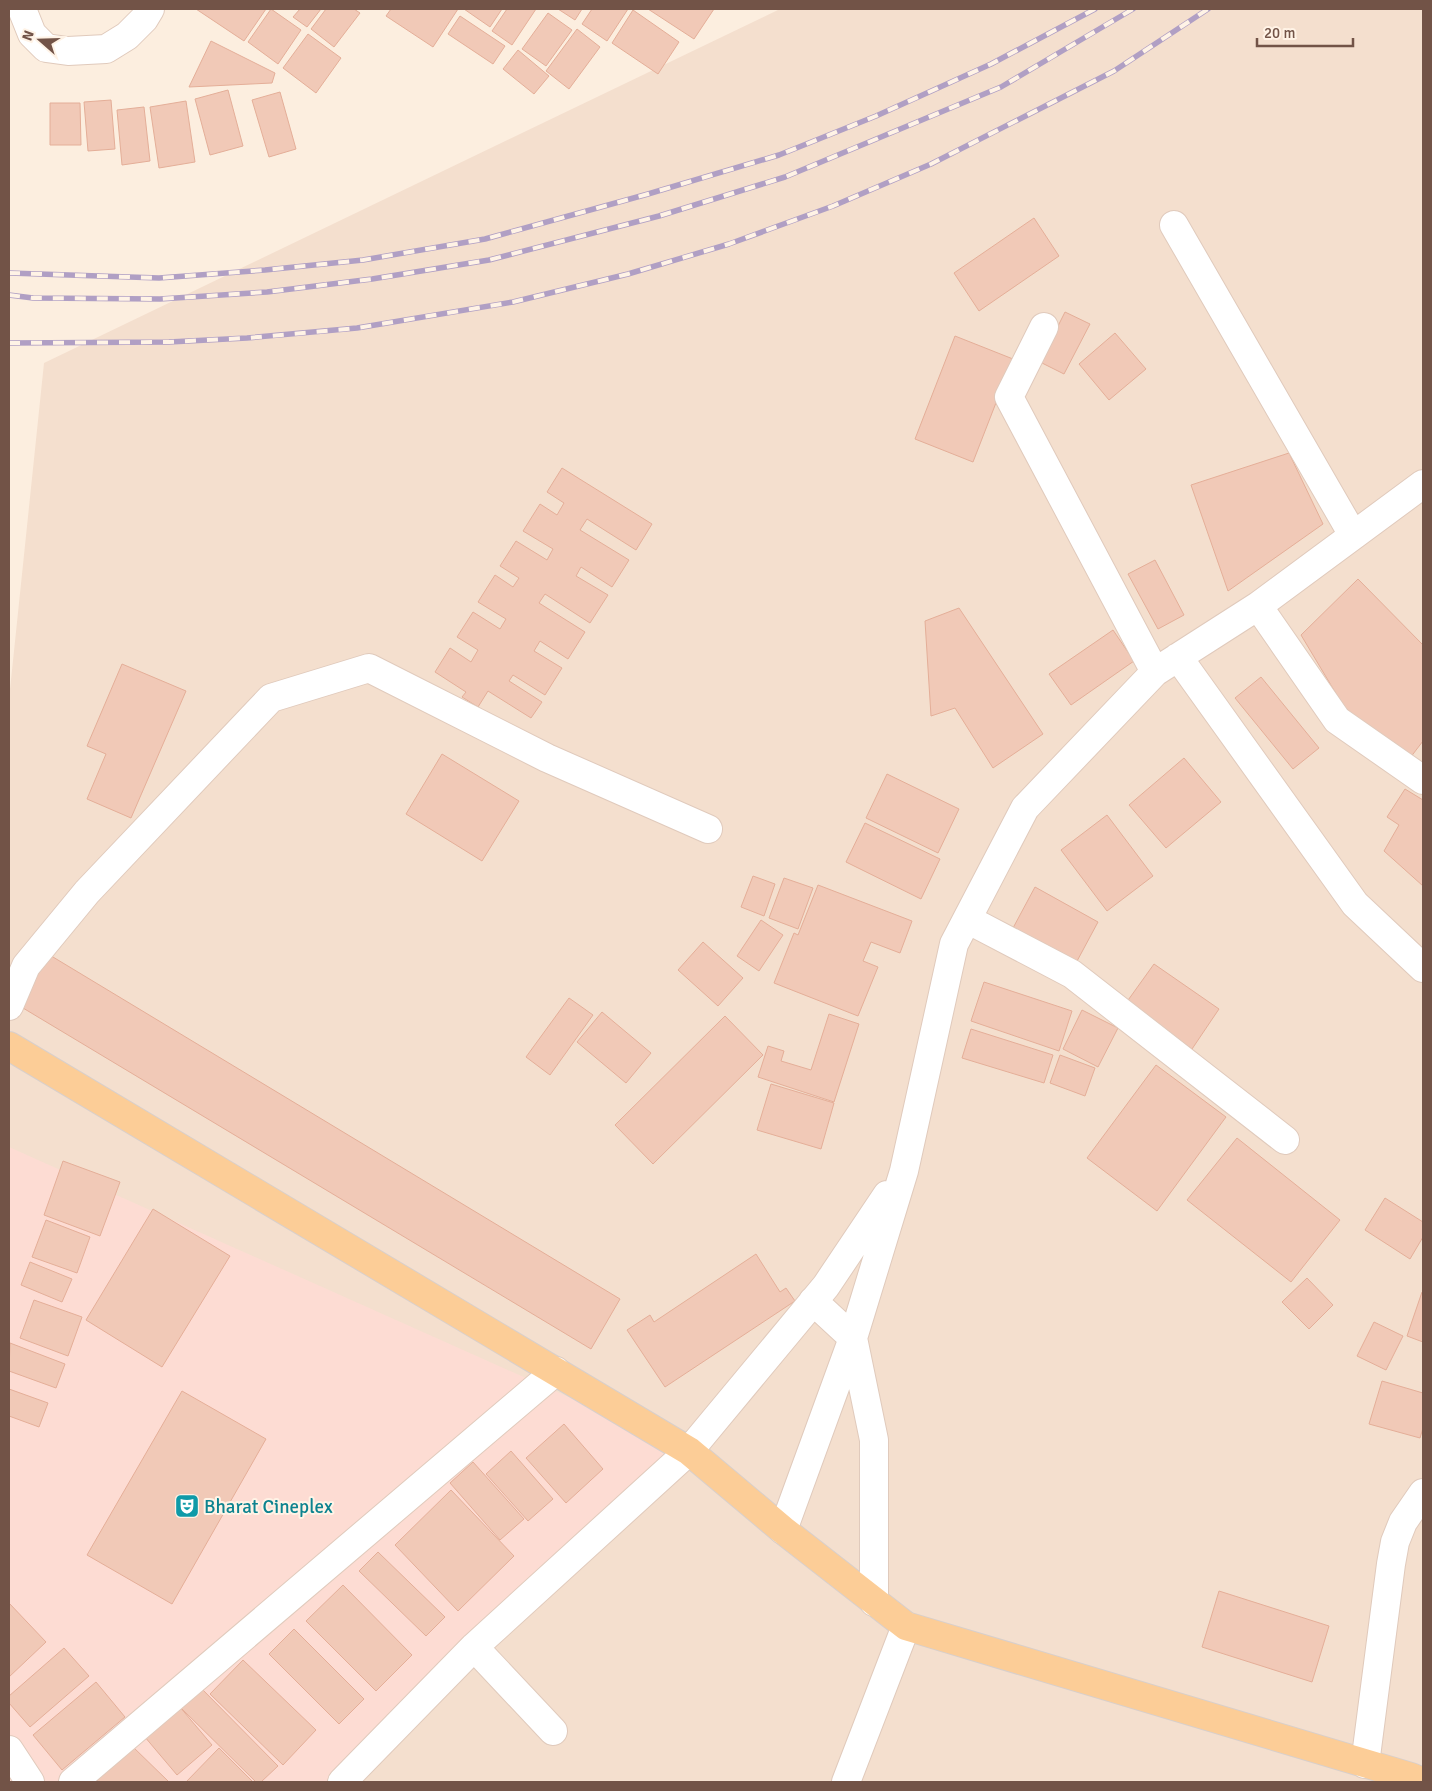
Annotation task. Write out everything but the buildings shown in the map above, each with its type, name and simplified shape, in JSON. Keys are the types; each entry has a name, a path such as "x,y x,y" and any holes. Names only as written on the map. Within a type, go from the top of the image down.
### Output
{"main road":[{"path":"9,1046 689,1450 783,1530 906,1626 1365,1764 1414,1781"}],"street":[{"path":"22,9 32,34 46,48 68,51 106,49 127,36 144,19 150,9"},
{"path":"1174,225 1353,535"},
{"path":"1044,327 1009,397 1155,672"},
{"path":"783,1530 853,1338 904,1171 954,944 1025,808 1155,672 1258,606 1423,484"},
{"path":"1258,606 1337,720 1423,780"},
{"path":"1178,657 1355,904 1423,968"},
{"path":"9,1006 26,966 87,892 272,698 369,668 547,758 708,829"},
{"path":"966,919 1072,974 1285,1140"},
{"path":"342,1782 474,1647 689,1450 826,1286 904,1171"},
{"path":"814,1301 853,1338 874,1440 874,1602"},
{"path":"74,1782 556,1371"},
{"path":"1365,1764 1395,1542 1403,1522 1423,1493"},
{"path":"846,1782 906,1626"},
{"path":"474,1647 553,1731"},
{"path":"9,1750 30,1782"}],"shaded area":[{"path":"780,9 1423,9 1423,1782 9,1782 9,699 44,363"},
{"path":"9,1147 696,1454 338,1782 9,1782"}],"railway":[{"path":"9,273 159,278 363,260 485,239 648,194 779,155 876,116 991,64 1095,9"},
{"path":"9,295 33,298 160,299 267,292 372,279 489,260 659,216 785,177 1001,87 1133,9"},
{"path":"9,343 169,342 247,338 357,328 513,302 628,274 729,244 833,206 931,164 1114,71 1208,9"}],"place":[{"name":"Bharat Cineplex","path":"187,1506"}]}
